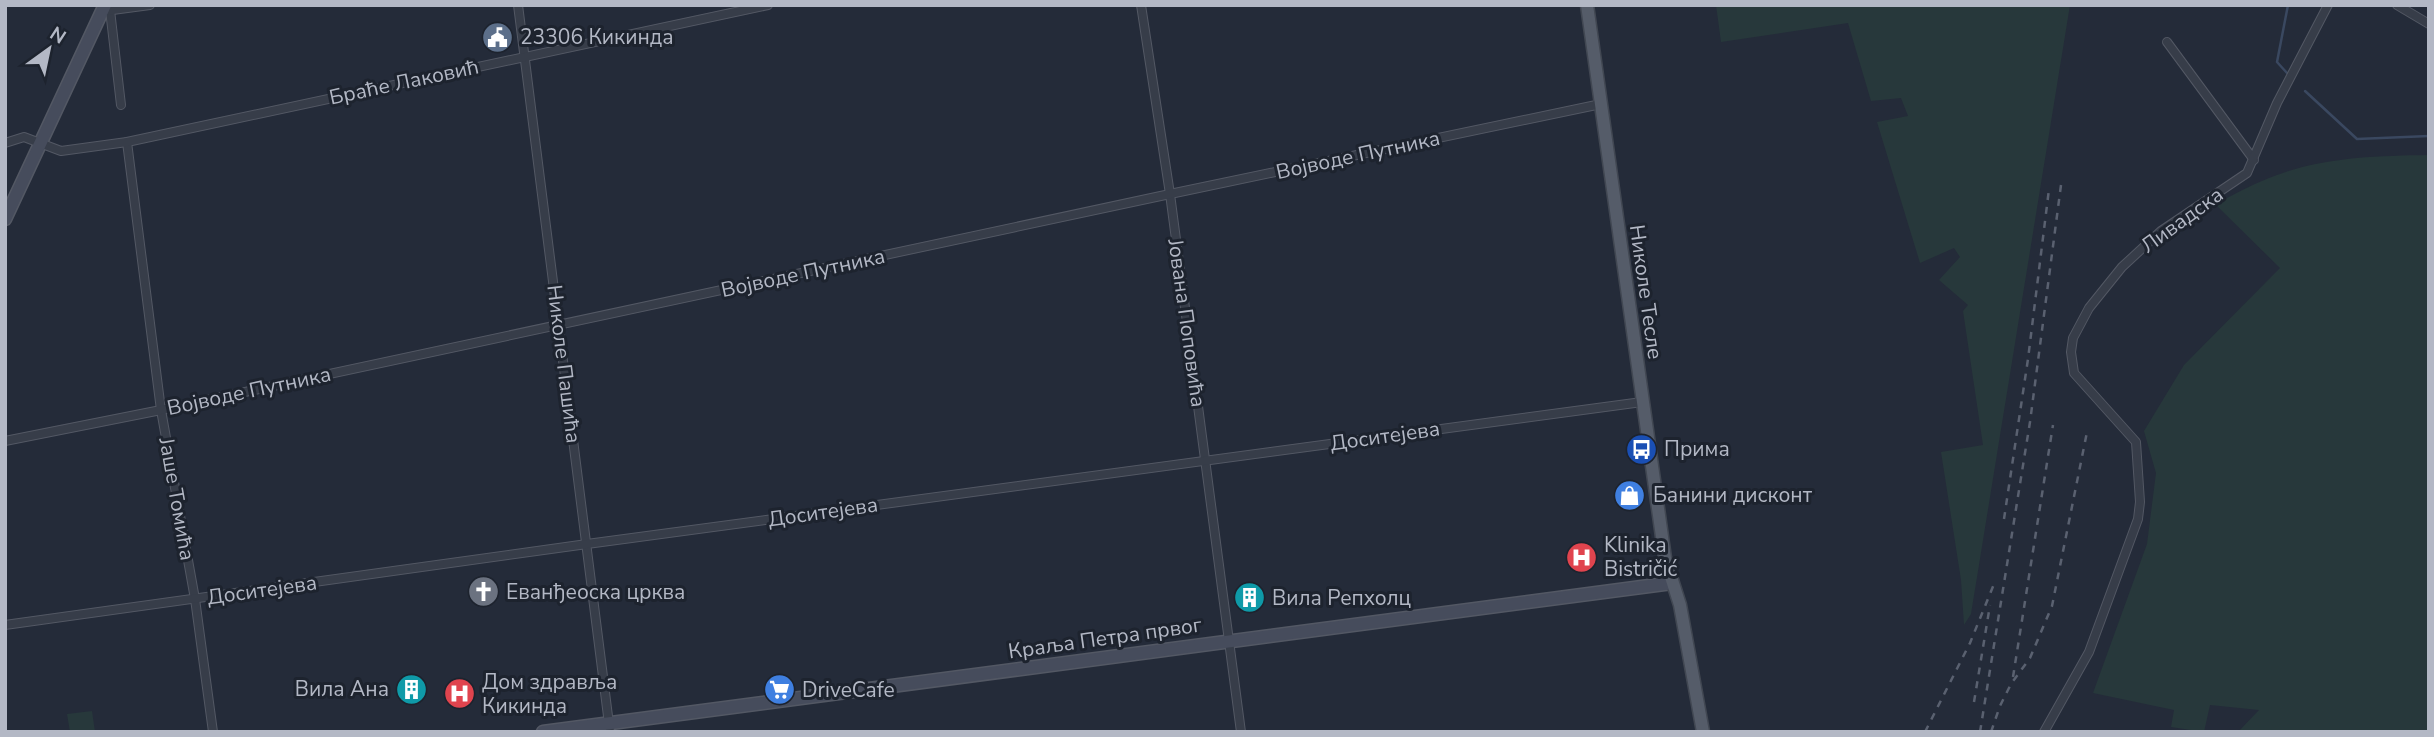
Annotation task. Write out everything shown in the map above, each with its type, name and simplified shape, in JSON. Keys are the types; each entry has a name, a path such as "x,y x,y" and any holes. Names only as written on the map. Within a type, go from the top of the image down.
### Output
{"main road":[{"name":"Николе Тесле","path":"1587,5 1665,558 1680,605 1703,732"}],"street":[{"path":"106,9 150,5"},
{"name":"Николе Пашића","path":"518,5 609,727"},
{"name":"Браће Лаковић","path":"5,143 20,137 61,151 127,142 768,5"},
{"name":"Јована Поповића","path":"1141,5 1170,194 1241,732"},
{"name":"Ливадска","path":"2044,732 2089,652 2138,519 2140,502 2136,442 2074,373 2071,352 2073,338 2089,308 2122,267 2161,231 2247,173 2277,103 2328,5"},
{"path":"2398,5 2429,24"},
{"path":"106,9 121,105"},
{"path":"5,219 106,9"},
{"path":"2167,43 2253,160"},
{"name":"Војводе Путника","path":"5,441 1601,104"},
{"name":"Јаше Томића","path":"127,142 161,410 195,599 213,732"},
{"name":"Доситејева","path":"5,625 1642,402"},
{"name":"Краља Петра првог","path":"543,732 609,727 1228,641 1672,583"}],"shaded area":[{"path":"1716,5 2070,5 1971,614 1964,625 1961,580 1941,452 1983,445 1963,311 1968,305 1939,280 1960,257 1954,248 1920,263 1877,122 1908,116 1901,98 1871,101 1848,23 1721,42"},
{"path":"2429,155 2429,732 2238,732 2259,710 2210,705 2204,732 2171,727 2174,710 2093,693 2147,544 2156,473 2144,431 2184,365 2280,268 2215,204 2262,181 2308,166 2368,157"},
{"path":"92,711 95,732 70,732 67,714"}],"waterway":[{"path":"2287,73 2277,62 2288,5"},
{"path":"2305,91 2357,139 2429,136"}],"railway":[{"path":"1980,732 2030,422 2061,185"},
{"path":"2004,519 2028,359 2049,189"},
{"path":"2013,677 2053,425"},
{"path":"1991,732 2000,706 2011,684 2030,658 2052,606 2087,432"},
{"path":"1925,732 1970,643 1994,584"},
{"path":"1974,702 1990,605"}],"place":[{"name":"23306 Кикинда","path":"497,37"},
{"name":"Прима","path":"1641,449"},
{"name":"Банини дисконт","path":"1630,495"},
{"name":"Klinika Bistričić","path":"1581,557"},
{"name":"Еванђеоска црква","path":"483,592"},
{"name":"Вила Репхолц","path":"1249,598"},
{"name":"Вила Ана","path":"412,689"},
{"name":"DriveCafe","path":"779,690"},
{"name":"Дом здравља Кикинда","path":"459,694"}]}
